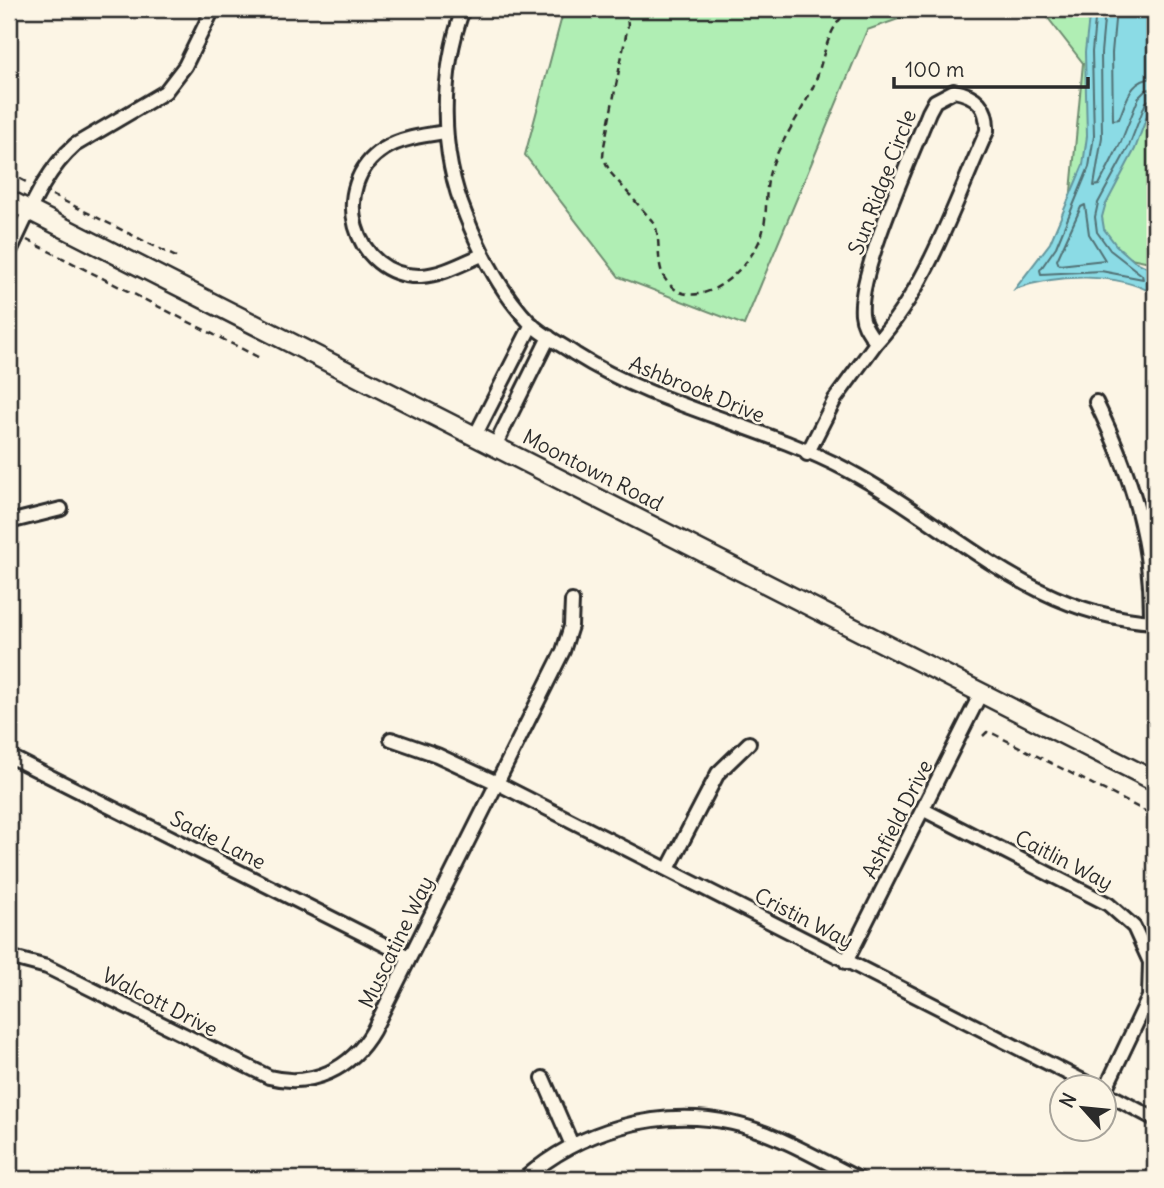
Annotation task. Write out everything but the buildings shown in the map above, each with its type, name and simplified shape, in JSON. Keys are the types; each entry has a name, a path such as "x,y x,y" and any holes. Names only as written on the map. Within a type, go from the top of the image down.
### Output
{"street":[{"path":"9,253 53,169 75,145 165,92 185,66 213,9"},
{"name":"Ashbrook Drive","path":"463,9 450,55 446,132 458,198 482,254 532,324 624,382 850,472 1040,593 1084,611 1125,621 1153,622"},
{"name":"Sun Ridge Circle","path":"807,454 835,400 893,324 918,281 987,131 985,110 979,100 968,94 954,91 935,101 865,279 862,316 865,327 876,343"},
{"path":"446,132 394,143 373,157 355,187 352,199 353,225 372,257 383,265 407,274 438,273 482,254"},
{"name":"Moontown Road","path":"9,200 1155,781"},
{"path":"475,436 532,324"},
{"path":"495,446 550,337"},
{"path":"1096,402 1116,443 1142,517 1150,566 1153,622"},
{"path":"9,522 61,509"},
{"name":"Muscatine Way","path":"295,1081 318,1077 339,1068 365,1046 563,651 571,626 572,601"},
{"name":"Ashfield Drive","path":"846,962 981,693"},
{"name":"Cristin Way","path":"391,740 438,755 497,783 1063,1072"},
{"path":"668,869 718,774 749,743"},
{"name":"Sadie Lane","path":"9,756 409,957"},
{"name":"Caitlin Way","path":"924,810 1108,904 1134,927 1150,962 1149,997 1113,1072"},
{"name":"Walcott Drive","path":"9,957 47,967 256,1072 295,1081"},
{"path":"543,1078 572,1145"},
{"path":"1118,1099 1155,1119"},
{"path":"524,1179 572,1145 599,1133 646,1122 711,1120 732,1123 773,1137 856,1179"}],"path":[{"path":"626,9 628,25 604,146 605,164 654,223 658,232 660,264 665,279 678,292 697,295 714,289 728,278 759,243 766,218 771,169 816,80 832,30 850,9"},
{"path":"9,173 180,259"},
{"path":"1155,208 1151,220 1155,231"},
{"path":"18,235 260,358"},
{"path":"983,736 988,732 994,734 1155,816"}],"green space":[{"path":"564,9 927,9 867,30 744,325 619,277 525,155"},
{"path":"1041,9 1155,9 1155,263 1066,245 1083,63"}],"water":[{"path":"1090,9 1155,9 1155,94 1135,149 1105,206 1102,217 1104,229 1116,245 1134,261 1155,271 1155,294 1123,282 1086,278 1049,280 1015,289 1050,243 1083,165 1087,136 1085,52"}]}
